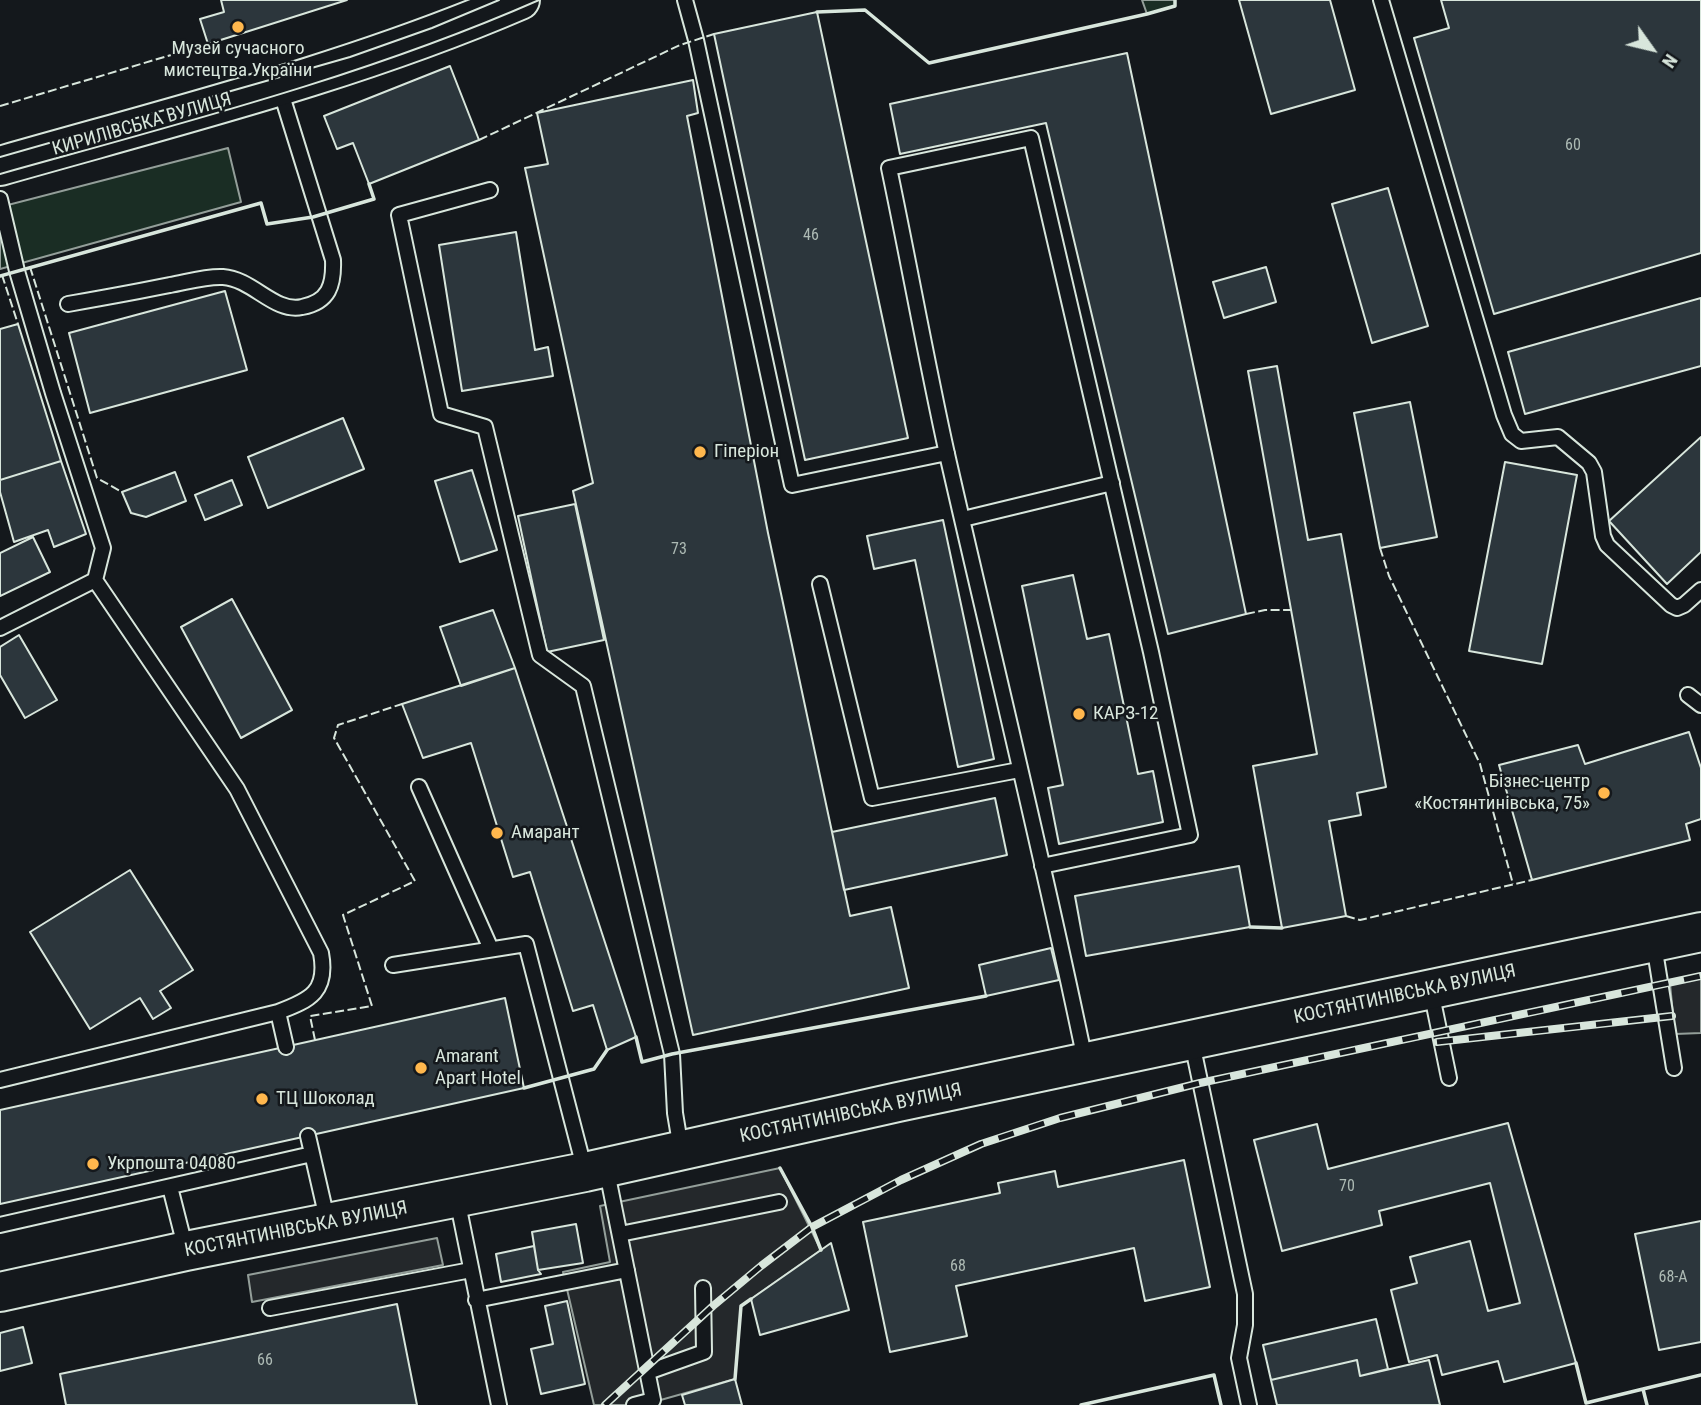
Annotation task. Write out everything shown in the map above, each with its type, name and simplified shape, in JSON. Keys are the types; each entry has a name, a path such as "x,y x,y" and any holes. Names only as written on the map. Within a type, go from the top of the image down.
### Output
{"main road":[{"name":"КИРИЛІВСЬКА ВУЛИЦЯ","path":"0,166 413,44 479,8 520,0"},
{"name":"КОСТЯНТИНІВСЬКА ВУЛИЦЯ","path":"0,1292 186,1251 596,1170 1086,1062 1701,932"}],"lane":[{"path":"685,0 792,485 947,453"},
{"path":"1381,0 1500,402 1512,434 1521,441 1558,438 1589,463 1594,472 1607,545 1671,605 1677,608 1684,605 1701,590"},
{"path":"68,304 225,277 251,285 282,306 300,308 323,300 330,291 334,276 333,260 279,85"},
{"path":"1042,866 1190,835 1112,483 1031,138 890,168 947,453 1086,1062"},
{"path":"490,190 399,215 441,414 485,427 540,655 583,686 672,1054 675,1112 681,1150"},
{"path":"0,199 17,271 49,380 103,548 95,580 237,789 321,953 324,971 320,984 305,1003 278,1012 0,1080"},
{"path":"963,519 1112,483"},
{"path":"0,628 95,580"},
{"path":"820,584 872,798 1019,770"},
{"path":"1688,695 1701,705"},
{"path":"419,787 491,949"},
{"path":"1654,943 1674,1068"},
{"path":"393,965 526,944 596,1170 620,1234 653,1400 634,1405"},
{"path":"1431,990 1448,1078"},
{"path":"278,1012 286,1047"},
{"path":"1191,1040 1245,1294 1245,1325 1239,1358 1249,1405"},
{"path":"308,1136 328,1223"},
{"path":"0,1225 312,1154"},
{"path":"170,1187 186,1251"},
{"path":"457,1199 499,1405"},
{"path":"620,1234 779,1202"},
{"path":"270,1308 471,1270"},
{"path":"477,1300 627,1270"},
{"path":"648,1372 704,1352 703,1288"}],"green space":[{"path":"1142,0 1175,0 1175,6 1147,14"},
{"path":"228,148 241,202 0,269 0,207"}],"shaded area":[{"path":"1701,977 1701,1033 1675,1034 1670,984"},
{"path":"780,1168 821,1250 741,1306 735,1379 643,1405 594,1405 563,1272 610,1262 600,1206"},
{"path":"437,1238 443,1265 252,1302 248,1275"}],"building":[{"path":"221,0 347,0 208,44 200,19 224,12"},
{"path":"1239,0 1330,0 1355,90 1271,114"},
{"path":"1441,0 1701,0 1701,253 1494,314 1414,38 1449,28"},
{"path":"817,12 908,438 805,460 714,34"},
{"path":"1127,53 1246,614 1168,634 1046,123 900,154 890,104"},
{"path":"450,66 479,140 369,184 353,143 337,149 324,116"},
{"path":"693,80 698,113 687,116 768,533 850,916 891,907 909,988 693,1035 573,491 593,483 525,168 548,164 537,113"},
{"path":"1388,188 1428,326 1372,343 1332,204"},
{"path":"516,232 535,350 548,347 553,376 462,391 439,245"},
{"path":"1266,267 1276,302 1224,318 1213,282"},
{"path":"225,291 247,370 90,413 69,333"},
{"path":"1701,298 1701,366 1525,414 1508,352"},
{"path":"18,324 61,461 0,480 0,329"},
{"path":"1277,366 1308,540 1341,534 1386,787 1357,793 1361,815 1329,821 1346,916 1282,928 1253,766 1317,754 1248,371"},
{"path":"1410,402 1437,537 1380,548 1354,413"},
{"path":"343,418 364,469 268,508 248,457"},
{"path":"1701,437 1701,552 1667,584 1609,521"},
{"path":"61,461 86,534 54,547 48,530 14,542 0,492 0,480"},
{"path":"1505,462 1577,475 1542,664 1469,651"},
{"path":"472,470 497,550 460,562 435,481"},
{"path":"175,472 186,501 146,517 131,513 122,492"},
{"path":"232,480 242,505 205,520 195,495"},
{"path":"575,504 604,640 547,652 518,516"},
{"path":"943,520 994,759 958,767 915,560 874,569 867,536"},
{"path":"33,537 50,572 0,596 0,553"},
{"path":"1073,575 1087,639 1109,634 1138,774 1153,771 1163,822 1059,844 1048,788 1063,785 1022,586"},
{"path":"232,599 292,710 241,738 181,627"},
{"path":"493,610 515,668 461,686 440,627"},
{"path":"19,635 57,700 25,718 0,675 0,647"},
{"path":"515,668 636,1037 607,1050 593,1005 573,1011 530,872 513,877 471,743 423,758 402,704"},
{"name":"Бізнес-центр «Костянтинівська, 75»","path":"1689,732 1701,768 1701,819 1686,824 1690,840 1532,880 1499,765 1578,745 1585,764"},
{"path":"995,798 1007,855 844,890 832,832"},
{"path":"1239,866 1250,927 1086,956 1075,896"},
{"path":"130,870 193,970 160,991 171,1008 153,1019 140,998 90,1029 30,932"},
{"path":"1051,948 1059,980 986,996 979,965"},
{"name":"ТЦ Шоколад","path":"505,998 524,1088 0,1204 0,1110"},
{"path":"1508,1123 1576,1363 1504,1382 1498,1361 1442,1375 1437,1355 1409,1362 1391,1290 1417,1283 1410,1257 1470,1241 1488,1311 1520,1303 1490,1183 1379,1211 1382,1225 1282,1251 1254,1140 1317,1124 1328,1169"},
{"path":"1184,1160 1210,1287 1145,1301 1134,1248 956,1286 967,1336 890,1352 863,1222 1000,1193 998,1183 1055,1171 1058,1187"},
{"path":"1701,1221 1701,1342 1659,1350 1635,1234"},
{"path":"576,1224 583,1263 538,1270 532,1232"},
{"path":"831,1243 849,1310 760,1335 751,1299"},
{"path":"534,1246 541,1274 501,1282 496,1254"},
{"path":"567,1301 585,1384 541,1394 531,1349 553,1344 545,1306"},
{"path":"397,1304 417,1405 66,1405 60,1374"},
{"path":"1376,1319 1388,1369 1360,1376 1357,1360 1271,1380 1263,1345"},
{"path":"23,1327 32,1363 0,1371 0,1333"},
{"path":"1357,1360 1360,1376 1429,1360 1440,1405 1277,1405 1271,1380"},
{"path":"735,1379 742,1405 685,1405 682,1395"}],"tram line":[{"path":"0,157 350,57 432,28 499,0"},
{"path":"0,174 205,117 340,75 474,27 539,0"}],"railway":[{"path":"605,1405 713,1306 812,1227 901,1180 981,1144 1060,1118 1200,1083 1701,976"},
{"path":"1437,1042 1672,1016"}],"fence":[{"path":"479,140 680,45 714,34"},
{"path":"0,106 208,44"},
{"path":"30,267 97,478 122,492"},
{"path":"2,275 18,324"},
{"path":"1380,548 1389,576 1480,764 1513,884"},
{"path":"1246,614 1265,610 1291,610"},
{"path":"315,1040 310,1016 372,1006 343,915 415,881 334,738 338,725 402,704"},
{"path":"1346,916 1360,920 1532,880"}],"wall":[{"path":"817,12 865,10 929,63 1147,14 1175,6 1175,0"},
{"path":"0,276 261,203 267,224 313,217 374,199 369,184"},
{"path":"1250,927 1282,928"},
{"path":"636,1037 642,1062 672,1054 986,996"},
{"path":"524,1088 594,1069 607,1050"},
{"path":"780,1168 812,1227 821,1250"},
{"path":"735,1379 741,1306 751,1299"},
{"path":"1576,1363 1586,1403 1643,1389"},
{"path":"1081,1405 1214,1375 1221,1405"},
{"path":"1647,1405 1643,1389 1701,1375"}],"place":[{"name":"Музей сучасного мистецтва України","path":"238,27"},
{"name":"Гіперіон","path":"700,452"},
{"name":"КАРЗ-12","path":"1079,714"},
{"name":"Бізнес-центр «Костянтинівська, 75»","path":"1604,793"},
{"name":"Амарант","path":"497,833"},
{"name":"Amarant Apart Hotel","path":"421,1068"},
{"name":"ТЦ Шоколад","path":"262,1099"},
{"name":"Укрпошта 04080","path":"93,1164"}]}
